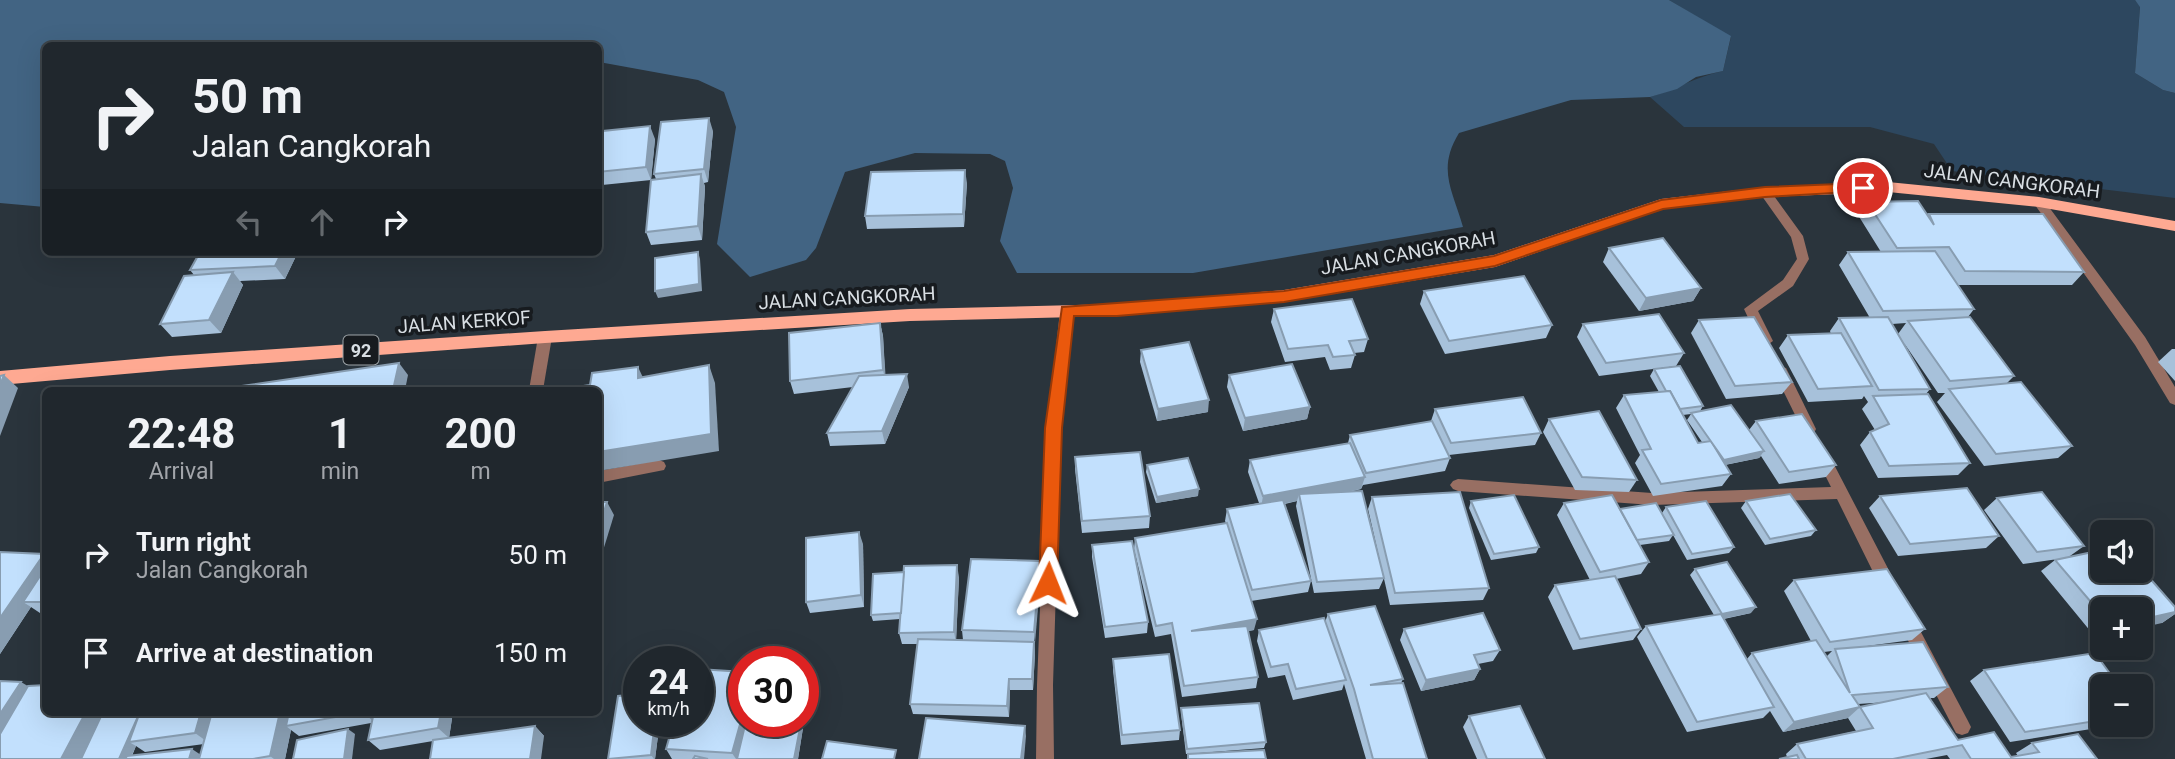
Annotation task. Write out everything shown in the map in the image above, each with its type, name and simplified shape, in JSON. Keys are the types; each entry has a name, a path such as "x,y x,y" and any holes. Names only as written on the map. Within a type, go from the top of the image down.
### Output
{"main road":[{"name":"JALAN CANGKORAH","path":"722,327 910,315 1117,310 1284,296 1495,261 1661,204 1765,192 1888,187 2039,202 2175,226"},
{"name":"JALAN KERKOF","path":"0,378 170,363 722,327"}],"street":[{"path":"1765,192 1797,236 1803,259 1788,283 1751,309 1841,493 1962,727"},
{"path":"2039,202 2140,341 2175,399"},
{"path":"1045,759 1054,428 1067,311"},
{"path":"537,387 545,337"},
{"path":"602,476 659,466"},
{"path":"1458,485 1652,499 1841,493"}],"shaded area":[{"path":"0,0 1669,0 1731,36 1723,71 1696,77 1677,89 1650,97 1571,100 1459,133 1452,146 1448,169 1451,190 1463,227 1193,273 1017,273 1000,241 1013,188 1005,161 990,154 915,153 845,172 816,248 806,260 750,277 717,244 736,127 724,92 698,80 602,63 602,42 42,42 42,207 0,203"},
{"path":"1669,0 2135,0 2140,6 2135,73 2163,90 2175,93 2175,198 1952,171 1934,144 1870,127 1684,127 1650,97 1723,71 1731,37"},
{"path":"2135,0 2175,0 2175,93 2163,90 2135,73 2140,7"}],"building":[{"path":"709,118 704,169 654,174 661,122"},
{"path":"650,126 646,167 602,172 603,131"},
{"path":"965,170 963,214 865,216 871,172"},
{"path":"701,174 698,226 646,232 651,180"},
{"path":"1918,201 1934,225 1929,214 2043,214 2084,272 1965,271 1949,247 1897,248 1867,202"},
{"path":"1663,238 1701,288 1646,298 1609,248"},
{"path":"1935,251 1974,309 1883,311 1848,252"},
{"path":"698,252 699,284 655,291 655,258"},
{"path":"198,256 280,256 275,266 190,270"},
{"path":"233,272 209,320 160,324 184,276"},
{"path":"1524,276 1552,325 1449,341 1424,291"},
{"path":"1352,299 1368,339 1349,341 1355,355 1333,357 1328,345 1288,349 1274,309"},
{"path":"1659,314 1684,353 1606,363 1583,324"},
{"path":"1754,317 1792,382 1735,386 1699,320"},
{"path":"1888,317 1930,389 1879,390 1839,318"},
{"path":"1970,317 2014,376 1950,381 1908,321"},
{"path":"880,323 883,370 790,381 789,333"},
{"path":"1841,333 1872,386 1818,389 1788,335"},
{"path":"1189,342 1209,400 1158,409 1141,350"},
{"path":"399,363 394,387 235,387"},
{"path":"1292,364 1310,407 1245,418 1229,375"},
{"path":"709,365 711,434 602,451 602,387 577,387 590,385 592,373 638,367 638,378"},
{"path":"1680,366 1703,406 1680,409 1654,369"},
{"path":"907,374 882,431 827,433 859,376"},
{"path":"2021,382 2072,446 1996,454 1949,389"},
{"path":"1670,391 1698,443 1711,441 1731,474 1661,484 1642,450 1651,449 1624,395"},
{"path":"1928,394 1970,463 1889,466 1870,432 1889,424 1873,396"},
{"path":"1523,397 1541,433 1451,443 1435,409"},
{"path":"1731,405 1764,451 1724,460 1691,413"},
{"path":"1599,411 1637,480 1582,477 1549,419"},
{"path":"1802,414 1836,465 1789,472 1756,421"},
{"path":"1432,421 1450,458 1366,473 1350,435"},
{"path":"1350,443 1365,477 1263,496 1250,460"},
{"path":"1140,452 1150,516 1082,521 1075,457"},
{"path":"1188,458 1199,489 1157,497 1147,465"},
{"path":"1967,488 1999,536 1910,544 1880,496"},
{"path":"1362,491 1384,578 1317,582 1299,494"},
{"path":"1460,492 1489,588 1395,593 1372,497"},
{"path":"2042,492 2084,546 2037,552 1997,498"},
{"path":"1790,494 1816,530 1770,539 1746,501"},
{"path":"1514,495 1539,547 1494,554 1471,501"},
{"path":"1612,495 1649,562 1600,572 1564,503"},
{"path":"1283,500 1311,581 1252,590 1227,509"},
{"path":"1706,501 1734,547 1692,554 1666,507"},
{"path":"602,502 607,502 602,518"},
{"path":"1656,503 1674,535 1637,540 1620,509"},
{"path":"1227,523 1257,619 1191,631 1247,626 1258,677 1184,686 1172,623 1156,626 1135,538"},
{"path":"859,532 861,595 806,602 806,538"},
{"path":"1132,541 1148,622 1105,627 1092,545"},
{"path":"0,552 42,554 42,557 0,618"},
{"path":"2090,553 2090,583 2153,582 2175,607 2175,612 2153,617 2153,597 2090,597 2090,601 2055,560"},
{"path":"971,559 1040,561 1034,632 962,630"},
{"path":"1727,562 1756,607 1722,614 1695,569"},
{"path":"957,565 954,632 899,633 904,566"},
{"path":"1887,569 1925,629 1830,642 1794,580"},
{"path":"904,572 901,613 871,615 873,574"},
{"path":"42,573 42,602 23,602"},
{"path":"1615,576 1641,629 1580,639 1555,585"},
{"path":"1375,606 1403,679 1370,685 1403,683 1427,759 1373,759 1354,689 1328,614"},
{"path":"1483,613 1500,650 1474,655 1480,669 1426,680 1404,629"},
{"path":"1721,614 1774,707 1697,722 1646,626"},
{"path":"1324,618 1346,680 1296,689 1288,664 1271,667 1259,630"},
{"path":"918,639 1034,642 1032,679 1009,679 1007,706 910,704"},
{"path":"1816,640 1850,693 1835,649 1923,642 1948,687 1852,695 1860,707 1794,722 1752,653"},
{"path":"1169,654 1180,730 1122,735 1113,659"},
{"path":"2090,654 2090,660 2100,660 2110,674 2090,674 2090,722 2025,732 1984,670"},
{"path":"714,670 728,671 728,737 736,737 732,753 666,749 669,737 714,737"},
{"path":"0,681 21,682 0,714"},
{"path":"42,685 42,716 84,716 61,759 0,759 0,734 28,686"},
{"path":"1926,693 1958,740 1994,732 2011,757 2039,752 2032,743 2078,734 2097,759 1971,759 1962,745 1893,759 1806,759 1797,744 1873,728 1860,707"},
{"path":"618,696 623,696 623,737 653,737 651,755 608,759"},
{"path":"1259,703 1266,742 1187,749 1181,708"},
{"path":"1520,706 1545,759 1487,759 1469,716"},
{"path":"101,716 138,716 119,759 81,759"},
{"path":"139,716 200,716 195,733 129,742"},
{"path":"211,716 279,716 270,756 253,759 199,759"},
{"path":"288,716 341,716 286,726"},
{"path":"373,716 440,716 438,728 368,740"},
{"path":"926,718 1025,726 1021,759 919,759"},
{"path":"535,726 530,759 430,759 433,740"},
{"path":"348,729 344,759 293,759 297,740"},
{"path":"742,737 798,737 794,759 737,759"},
{"path":"827,741 896,750 894,759 822,759"},
{"path":"192,749 189,759 125,759 127,756"},
{"path":"1264,750 1266,759 1188,759 1188,754"},
{"path":"1797,755 1799,759 1779,759"}],"route":[{"path":"1048,583 1054,428 1067,311 1117,310 1284,296 1495,261 1661,204 1765,192 1863,188"}]}
